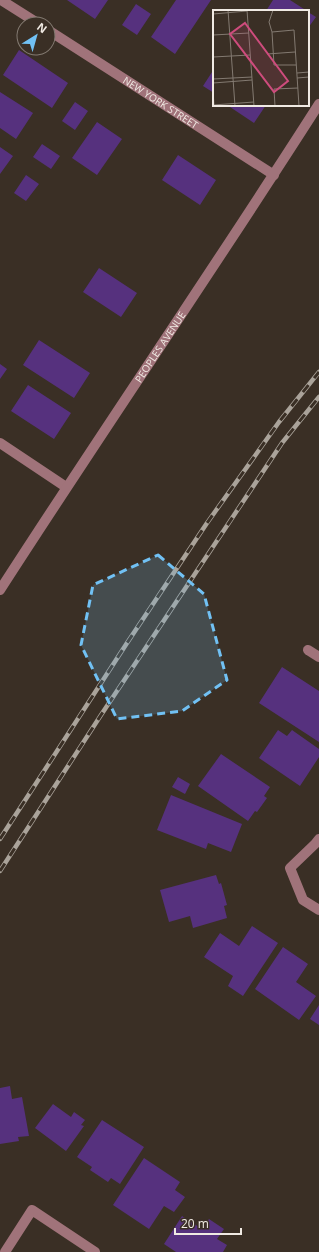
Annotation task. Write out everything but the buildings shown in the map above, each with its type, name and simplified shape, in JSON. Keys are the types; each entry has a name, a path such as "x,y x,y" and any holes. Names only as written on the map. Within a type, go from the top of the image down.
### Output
{"street":[{"path":"1,0 26,16"},
{"name":"NEW YORK STREET","path":"56,35 274,175"},
{"name":"PEOPLES AVENUE","path":"0,590 66,486 274,175 319,104"},
{"path":"0,443 66,486"},
{"path":"308,650 319,657"},
{"path":"319,839 290,868 303,900 319,910"},
{"path":"6,1252 32,1210 95,1252"}],"highlighted area":[{"path":"158,555 204,594 227,680 182,711 117,719 81,645 93,585"}],"railway":[{"path":"0,839 207,523 279,422 319,372"},
{"path":"0,871 101,715 282,443 319,397"}]}
